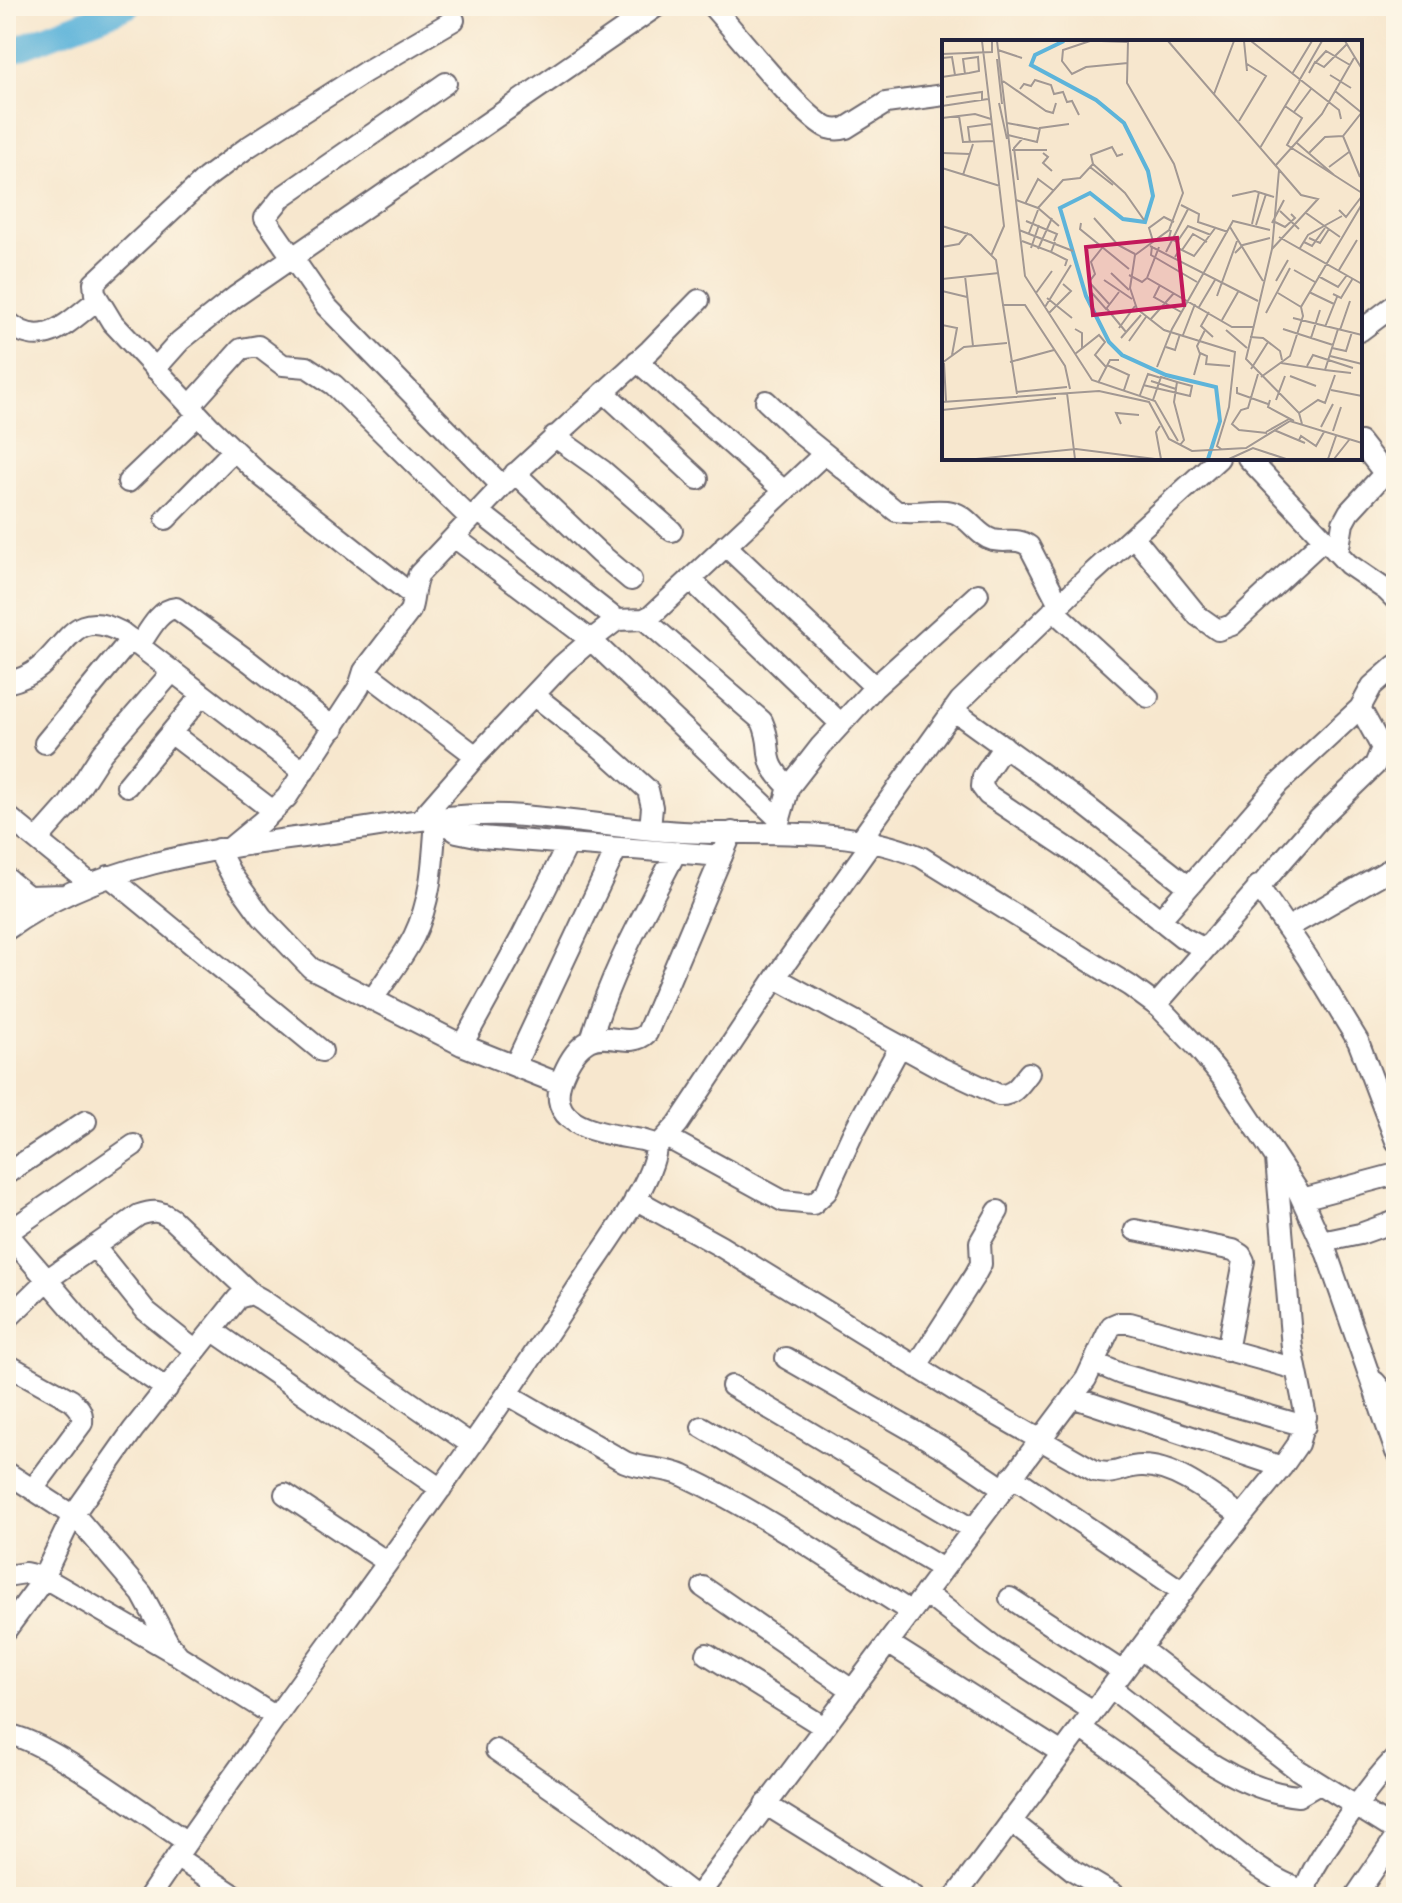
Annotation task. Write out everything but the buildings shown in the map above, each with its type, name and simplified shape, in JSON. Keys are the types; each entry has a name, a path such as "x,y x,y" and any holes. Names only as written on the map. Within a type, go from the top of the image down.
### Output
{"street":[{"path":"155,369 180,341 291,257 657,6"},
{"path":"712,6 788,92 815,120 828,128 846,128 886,103 942,95"},
{"path":"412,595 271,484 234,450 112,322 97,300 94,283 206,178 297,115 454,20"},
{"path":"446,83 282,197 268,211 265,218 267,225 326,306 508,480 631,580"},
{"path":"6,320 23,332 44,336 97,300"},
{"path":"224,848 273,811 304,772 359,687 364,671 410,611 413,587 419,574 508,480 699,300"},
{"path":"1362,330 1396,304"},
{"path":"128,482 194,410 241,349 258,346 283,365 307,367 334,385 474,515 617,620"},
{"path":"637,361 784,491"},
{"path":"604,392 698,479"},
{"path":"766,401 824,454 896,511 952,512 960,515 988,539 1022,540 1035,555 1056,607 1148,697"},
{"path":"554,436 603,471 672,531"},
{"path":"1133,536 1198,616 1218,630 1232,625 1331,546 1349,512 1390,467 1362,444"},
{"path":"166,519 234,450"},
{"path":"372,1000 412,939 420,920 429,890 428,819 476,756 591,640 617,620 644,619 652,615 824,454"},
{"path":"149,1897 507,1394 635,1199 661,1142 723,1059 953,710 1056,607 1217,460"},
{"path":"1250,460 1348,564 1396,600"},
{"path":"454,537 591,640 777,826"},
{"path":"725,545 875,687"},
{"path":"690,579 841,724"},
{"path":"777,826 789,787 841,724 875,687 978,594"},
{"path":"45,743 162,614 176,608 334,728"},
{"path":"644,619 762,721 773,772 789,787"},
{"path":"6,683 27,676 41,666 83,624 95,622 108,625 135,642 304,772"},
{"path":"1160,920 1279,783 1360,708 1372,686 1396,665"},
{"path":"364,671 476,756"},
{"path":"37,840 69,804 102,753 172,672"},
{"path":"127,786 202,695"},
{"path":"534,695 648,790 652,807 650,829"},
{"path":"1156,1005 1319,819 1375,765 1389,756 1360,708"},
{"path":"953,710 1086,806 1188,886"},
{"path":"171,733 273,811"},
{"path":"1004,746 983,777 982,787 988,795 1081,857 1182,937 1205,949"},
{"path":"6,815 37,840 100,880 322,1051"},
{"path":"6,930 67,895 150,863 224,848 462,815 507,815 650,829 732,832 777,826 893,846 921,857 1156,1005 1206,1058 1276,1155 1302,1199 1322,1242 1396,1452"},
{"path":"428,819 457,832 481,837 722,856"},
{"path":"591,1040 641,1039 647,1033 732,832"},
{"path":"462,1045 568,844"},
{"path":"224,848 231,874 262,917 311,968 462,1045 560,1084"},
{"path":"515,1065 617,848"},
{"path":"676,852 625,950 601,1004 591,1040 568,1063 560,1084 559,1098 569,1119 579,1127 652,1143 661,1142 783,1201 813,1204 826,1192 853,1133 900,1046"},
{"path":"1287,928 1396,866"},
{"path":"6,878 28,896"},
{"path":"1258,886 1358,1041 1396,1141"},
{"path":"6,906 28,896 67,895"},
{"path":"776,978 900,1046 999,1095 1007,1096 1013,1092 1029,1073"},
{"path":"6,1174 86,1121"},
{"path":"134,1145 6,1232 108,1349 167,1389"},
{"path":"955,1897 1298,1444 1305,1426 1305,1405 1292,1348 1276,1155"},
{"path":"1302,1199 1396,1174"},
{"path":"635,1199 720,1246 916,1367 1095,1471 1108,1474 1139,1465 1149,1466 1188,1480 1242,1516"},
{"path":"6,1320 48,1279 94,1246 139,1215 152,1210 162,1212 252,1294 472,1445"},
{"path":"916,1367 981,1264 980,1242 998,1211"},
{"path":"1322,1242 1360,1234 1396,1221"},
{"path":"1135,1230 1233,1250 1241,1255 1244,1261 1227,1351"},
{"path":"94,1246 146,1311 196,1351"},
{"path":"6,1630 43,1577 73,1515 133,1430 238,1298 252,1294"},
{"path":"496,1750 590,1815 697,1897 1072,1397 1095,1363 1111,1326 1118,1323 1143,1326 1296,1369"},
{"path":"212,1330 441,1489"},
{"path":"786,1358 1007,1482 1183,1592"},
{"path":"1095,1363 1121,1374 1305,1426"},
{"path":"6,1364 71,1400 80,1407 83,1415 82,1423 33,1489"},
{"path":"1368,1372 1396,1407"},
{"path":"732,1386 972,1529"},
{"path":"507,1394 625,1462 639,1468 681,1474 733,1502 911,1612"},
{"path":"1072,1397 1282,1467"},
{"path":"702,1427 943,1569"},
{"path":"6,1472 73,1515 142,1594 169,1644 179,1656"},
{"path":"285,1494 387,1562"},
{"path":"6,1576 25,1573 43,1577 276,1717"},
{"path":"703,1587 852,1690"},
{"path":"925,1593 1087,1720 1247,1859 1290,1887 1308,1894 1307,1882 1355,1807 1394,1763"},
{"path":"1010,1598 1117,1680 1217,1766 1250,1785 1298,1796 1319,1784"},
{"path":"888,1643 1062,1753"},
{"path":"1141,1649 1319,1784 1396,1831"},
{"path":"707,1654 824,1727"},
{"path":"6,1735 22,1737 74,1766 182,1849 237,1897"},
{"path":"765,1804 915,1897"},
{"path":"1011,1821 1074,1871 1118,1897"},
{"path":"1355,1897 1396,1837"}],"waterway":[{"path":"6,53 127,6"}]}
